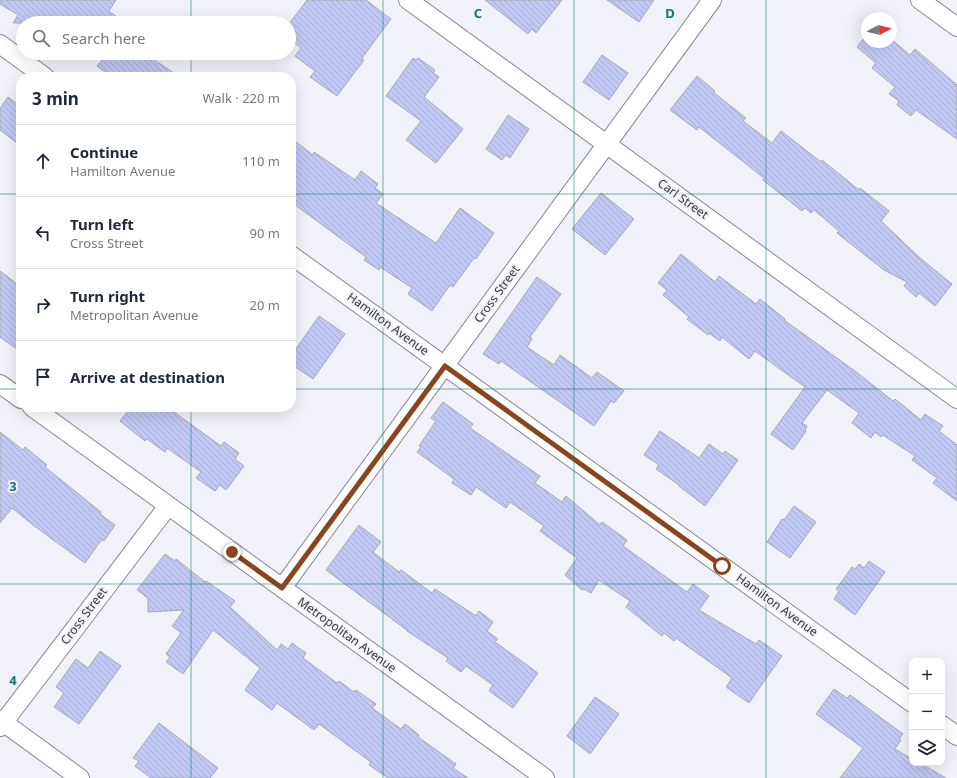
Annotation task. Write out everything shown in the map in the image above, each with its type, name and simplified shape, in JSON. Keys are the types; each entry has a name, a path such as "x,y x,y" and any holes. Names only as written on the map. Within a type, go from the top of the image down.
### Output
{"street":[{"name":"Carl Street","path":"408,0 957,398"},
{"name":"Cross Street","path":"282,588 712,0"},
{"path":"920,0 957,27"},
{"path":"0,44 16,56"},
{"path":"22,60 38,72"},
{"name":"Hamilton Avenue","path":"296,258 909,701"},
{"path":"0,384 16,395"},
{"name":"Metropolitan Avenue","path":"39,412 545,778"},
{"name":"Cross Street","path":"1,723 168,506"},
{"path":"1,723 80,778"},
{"path":"945,727 957,736"}],"building":[{"path":"0,0 116,0 109,11 116,16 17,16 0,4"},
{"path":"307,0 366,0 391,19 362,58 364,60 337,96 310,77 315,71 296,57 301,48 296,44 295,16"},
{"path":"485,0 562,0 536,33 532,29 528,34"},
{"path":"607,0 654,0 639,22"},
{"path":"861,42 861,48 897,48 897,44 910,55 915,49 957,85 957,139 916,110 911,116 897,105 899,101 889,94 895,87 872,68 876,63 857,47"},
{"path":"602,55 628,73 609,100 583,82"},
{"path":"413,58 416,60 418,58 435,70 433,73 439,77 424,97 463,129 436,163 406,140 421,121 386,96"},
{"path":"102,60 154,60 172,72 105,72 97,66"},
{"path":"697,76 715,91 713,92 746,118 743,121 772,143 781,131 821,162 822,160 859,190 860,188 889,211 881,221 920,258 952,284 935,306 919,293 916,297 904,286 907,282 884,270 837,233 839,231 814,210 811,213 805,208 802,211 763,180 764,178 699,127 697,130 670,110"},
{"path":"8,97 16,103 16,142 0,130 0,108"},
{"path":"508,115 529,129 510,158 506,155 502,160 486,149"},
{"path":"296,142 313,155 314,152 355,180 361,171 378,184 375,188 383,194 376,203 436,243 460,208 494,233 476,259 474,258 453,287 450,285 432,311 408,294 412,288 380,267 379,270 364,260 366,257 296,206"},
{"path":"601,193 634,219 605,255 572,229"},
{"path":"681,254 715,282 719,276 756,304 760,299 785,319 784,320 855,371 893,401 895,399 921,420 925,414 943,426 939,431 957,445 957,501 933,483 937,478 912,460 915,456 883,435 881,437 875,432 871,438 852,423 859,413 827,390 802,423 807,426 806,431 793,450 771,434 805,387 755,351 749,359 722,337 720,341 709,333 708,335 687,319 689,317 663,295 667,290 658,283"},
{"path":"0,271 16,283 16,348 0,337"},
{"path":"537,277 561,294 530,337 532,339 527,347 554,365 560,355 592,378 597,372 624,391 614,403 611,401 594,426 501,361 499,364 483,354"},
{"path":"319,316 345,334 313,379 296,367 296,349"},
{"path":"443,402 473,424 470,428 540,476 535,483 562,502 566,496 600,525 602,522 627,540 623,546 687,592 693,584 709,596 699,610 756,644 759,640 782,656 749,703 726,687 732,678 676,638 674,641 664,633 662,636 626,607 630,601 599,580 591,593 584,589 582,590 565,575 577,558 540,531 544,526 510,502 506,508 476,487 471,495 452,483 454,479 417,452 421,447 419,446 436,421 431,418"},
{"path":"127,412 174,412 221,446 224,442 239,453 235,459 244,466 226,490 220,485 215,491 196,478 201,472 167,448 165,452 147,439 145,441 120,421"},
{"path":"660,431 699,458 709,444 723,454 725,451 738,460 705,506 656,469 659,465 644,455"},
{"path":"0,432 23,450 25,447 47,465 45,467 115,525 104,541 102,539 85,563 12,508 0,523"},
{"path":"794,506 816,522 790,558 767,542 782,519 784,520"},
{"path":"359,525 381,542 373,552 399,572 401,570 432,593 435,589 476,616 479,611 493,622 487,631 498,639 495,642 538,673 513,708 489,691 493,685 466,666 461,672 446,661 448,658 407,631 326,570"},
{"path":"165,554 175,561 176,559 205,582 206,581 235,601 230,607 277,650 281,644 288,649 292,643 306,653 303,658 337,683 339,681 354,692 356,690 376,704 372,708 401,729 405,724 419,735 418,737 456,764 453,768 468,778 388,778 369,765 371,762 319,724 314,730 277,703 272,710 245,690 260,668 213,630 183,674 166,662 170,657 166,654 181,633 172,626 184,610 148,612 148,598 137,590"},
{"path":"869,561 885,572 855,615 834,599 839,591 836,589 852,567 855,569 859,564 864,568"},
{"path":"100,651 121,666 79,724 54,707 64,693 56,687 76,659 88,668"},
{"path":"834,689 847,698 850,695 903,734 895,749 909,757 909,766 925,766 946,778 840,778 863,748 816,714"},
{"path":"595,697 619,714 590,754 567,736"},
{"path":"159,723 218,768 210,778 151,778 135,766 139,761 133,758"}],"route":[{"path":"232,552 282,588 445,366 722,566"}]}
